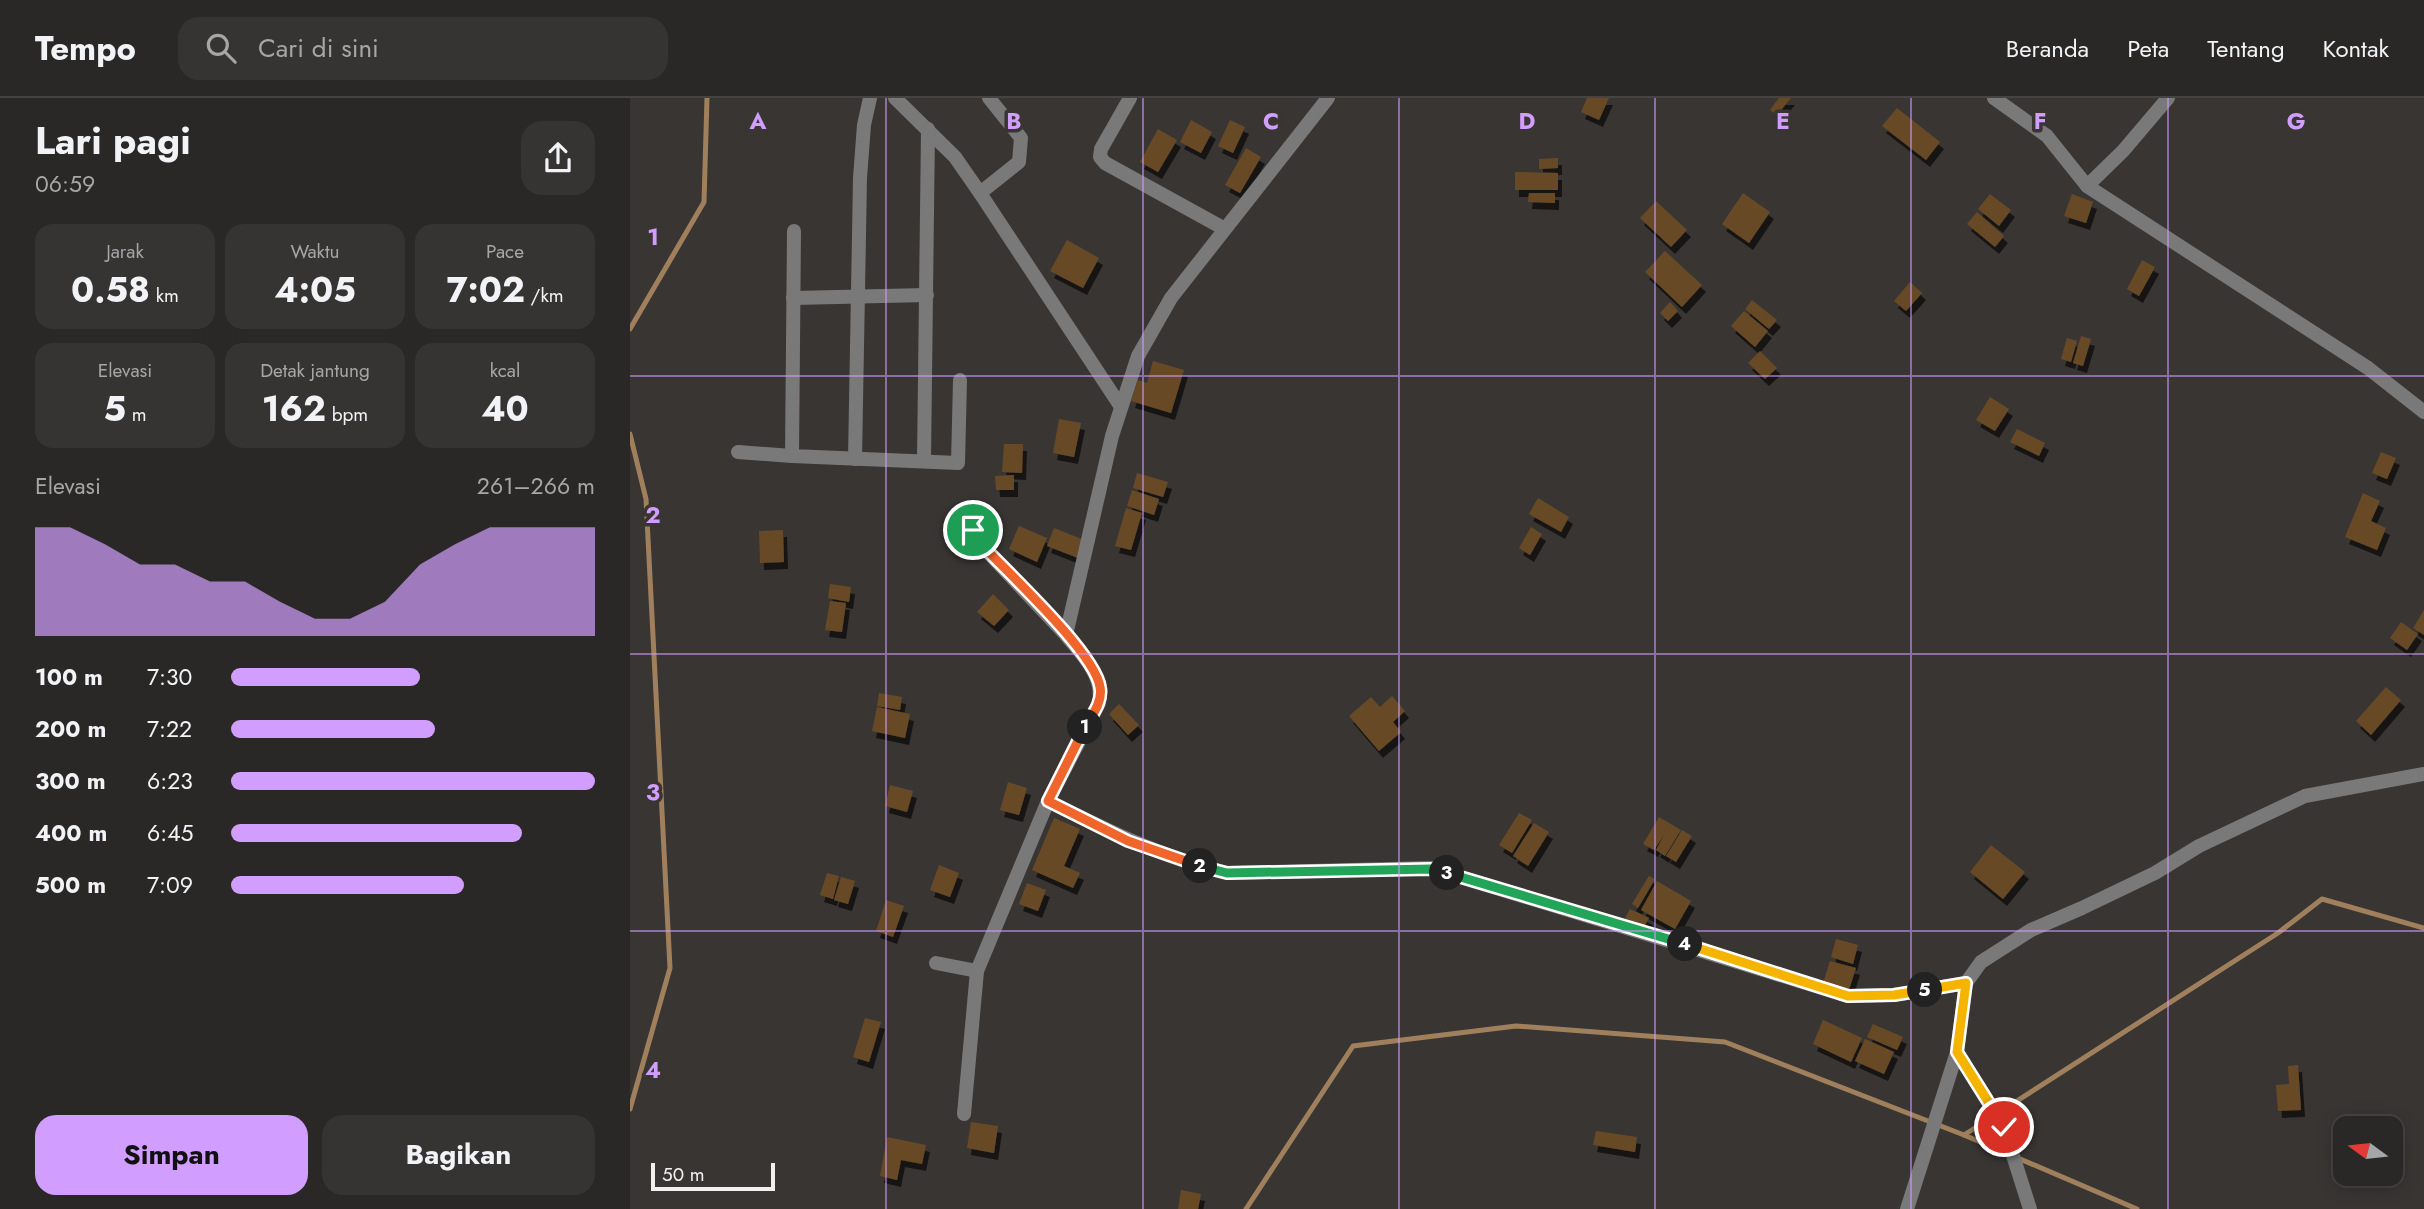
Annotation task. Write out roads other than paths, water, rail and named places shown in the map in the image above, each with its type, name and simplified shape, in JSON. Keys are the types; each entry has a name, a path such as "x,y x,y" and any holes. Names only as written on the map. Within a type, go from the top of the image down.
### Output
{"street":[{"path":"855,459 860,178 864,125 870,98"},
{"path":"895,98 955,157 1121,408"},
{"path":"980,193 1019,162 1021,138 989,98"},
{"path":"1130,98 1101,149 1100,157 1105,163 1223,228"},
{"path":"1066,635 1112,436 1138,356 1171,298 1223,228 1328,98"},
{"path":"1994,98 2047,136 2087,186 2368,368 2424,412"},
{"path":"2087,186 2123,151 2168,98"},
{"path":"924,461 928,129"},
{"path":"792,456 794,231"},
{"path":"793,298 927,295"},
{"path":"738,452 958,463 961,380"},
{"path":"964,1114 977,971 1048,801 1099,703 1101,690 1097,675 1066,635 982,545 968,512"},
{"path":"1907,1209 1957,1052 1966,983 1980,962 2031,930 2155,873 2199,846 2305,796 2424,774"},
{"path":"1048,801 1128,841 1185,862 1227,873 1431,869 1848,996 1894,995 1966,983"},
{"path":"936,963 977,971"},
{"path":"1957,1052 1999,1118 2030,1209"}],"waterway":[{"path":"630,329 704,202 707,98"},
{"path":"630,434 646,499 670,968 630,1109"},
{"path":"1964,1135 2278,933 2322,899 2424,928"},
{"path":"1246,1209 1353,1046 1516,1026 1725,1042 1964,1135 2137,1209"}]}
